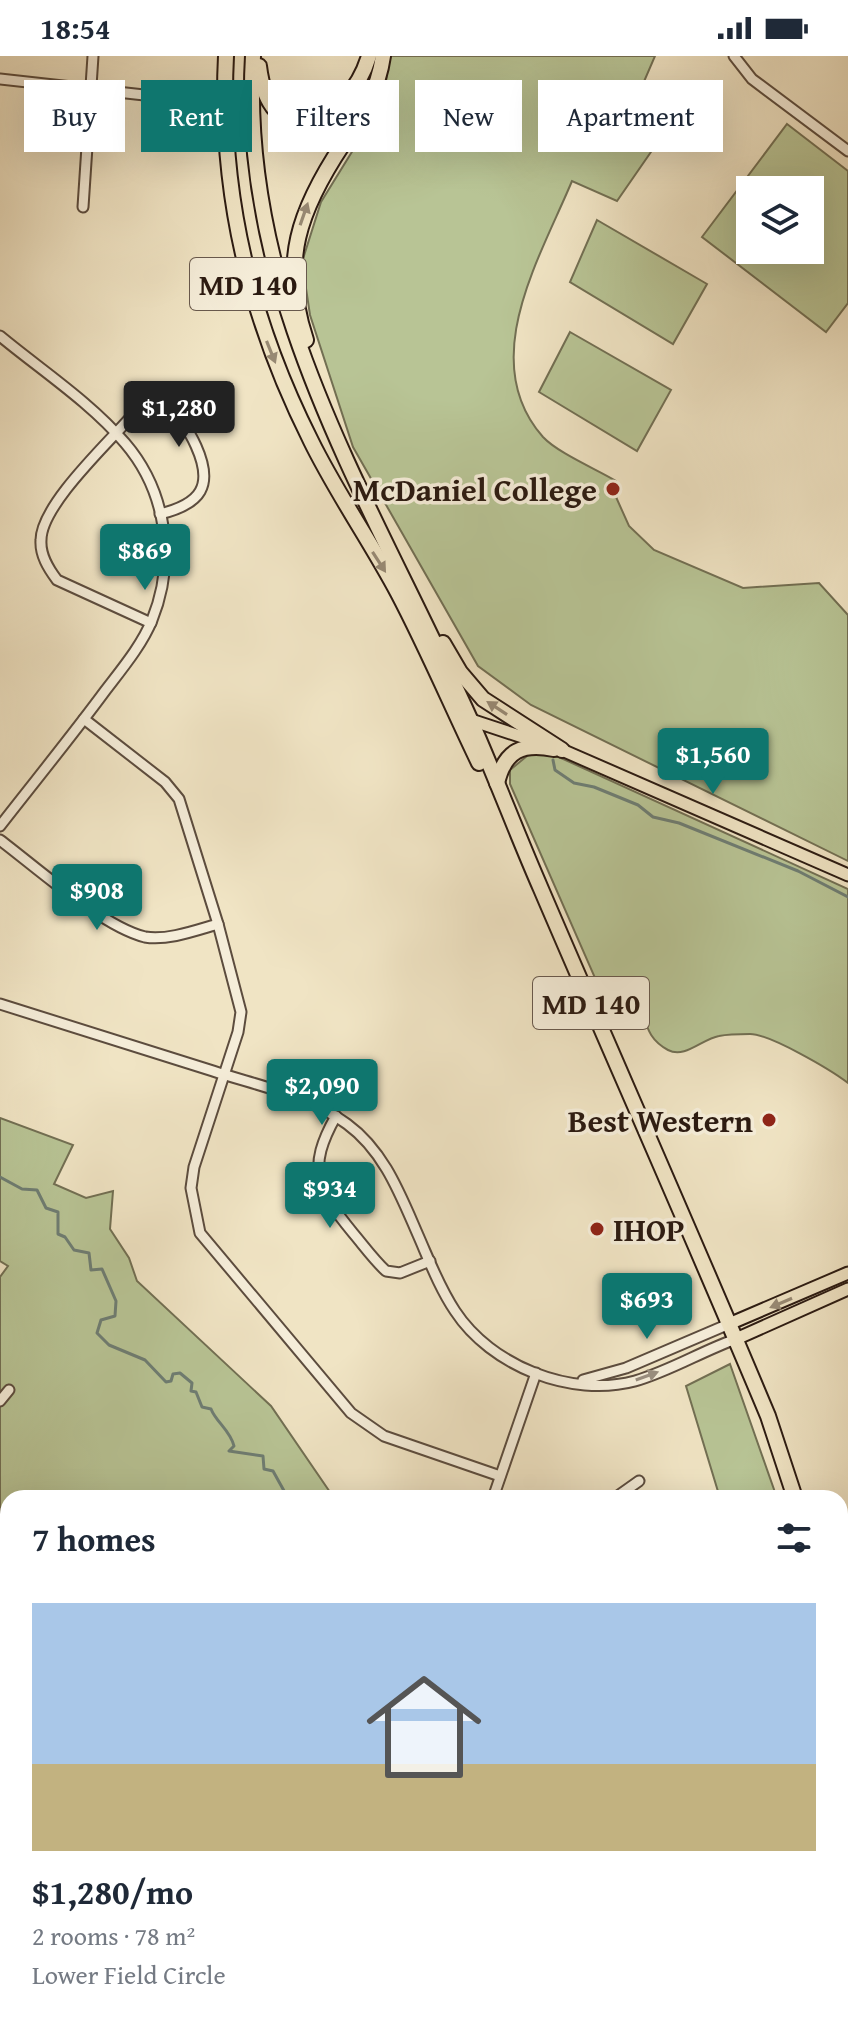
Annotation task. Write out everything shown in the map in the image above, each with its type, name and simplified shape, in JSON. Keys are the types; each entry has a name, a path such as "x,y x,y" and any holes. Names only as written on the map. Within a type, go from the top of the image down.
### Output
{"highway":[{"name":"MD 140","path":"226,56 226,80"},
{"name":"MD 140","path":"253,56 252,102 261,206 280,294 334,437 404,577 463,718 539,885"},
{"path":"259,56 261,80 269,103 287,119 306,122 318,121 339,108 360,80 369,56"},
{"path":"383,56 368,107 306,205 296,244 293,284 299,315 321,383 392,552"},
{"name":"MD 140","path":"229,152 236,225 251,295 270,352 312,444 397,592 497,783 736,1339 768,1416 792,1490"},
{"path":"404,577 470,686 496,709 562,750"},
{"path":"497,783 504,761 514,750 536,745 562,750"}],"main road":[{"path":"463,718 562,750 848,875"},
{"path":"729,1324 848,1273"},
{"path":"736,1339 848,1289"}],"street":[{"path":"92,80 93,56"},
{"path":"734,56 752,79 848,151"},
{"path":"0,79 24,82"},
{"path":"83,207 87,152"},
{"path":"0,336 116,433 143,468 160,514 167,559 162,593 151,623 84,719 0,826"},
{"path":"151,623 57,580 43,556 41,540 51,511 116,433 141,411 152,408 173,413 184,421 202,460 203,487 184,508 160,514"},
{"path":"84,719 165,782 179,799 218,924 241,1012 194,1167 191,1188 200,1233 360,1420 384,1436 500,1476"},
{"path":"0,840 103,917 147,937 183,934 218,924"},
{"path":"0,1004 306,1101 336,1116 359,1134 381,1160 455,1311 473,1333 502,1357 536,1373 571,1382 610,1385 636,1380 736,1339"},
{"path":"336,1116 318,1158 319,1181 326,1199 386,1271 400,1273 430,1261"},
{"path":"571,1382 626,1368 729,1324"},
{"path":"496,1490 536,1373"},
{"path":"0,1401 9,1390"},
{"path":"626,1490 639,1481"}],"green space":[{"path":"389,56 655,56 645,80 538,80 538,152 651,152 617,201 572,181 520,309 514,343 515,376 524,407 543,437 567,455 616,481 616,497 629,526 654,550 743,588 819,583 848,615 848,861 531,705 478,666 353,447 310,315 302,262 321,202 352,152 399,152 399,80 386,80"},
{"path":"787,124 848,171 848,303 826,332 737,264 824,264 824,176 748,176"},
{"path":"736,192 736,263 702,237"},
{"path":"597,220 707,284 673,344 570,282"},
{"path":"570,332 671,390 637,451 539,392"},
{"path":"533,751 550,753 848,889 848,1083 800,1054 750,1034 723,1035 681,1052 668,1050 649,1032 638,1002 630,993 595,978 510,784 510,770"},
{"path":"0,1118 73,1145 54,1184 86,1198 113,1191 110,1229 129,1258 137,1281 271,1406 329,1490 0,1490 0,1277 8,1266 0,1261"},
{"path":"730,1364 774,1490 718,1490 686,1386"}],"waterway":[{"path":"553,760 555,770 574,783 594,787 638,805 653,817 679,823 798,871 848,897"},
{"path":"0,1177 22,1189 37,1190 46,1208 58,1212 58,1234 65,1237 74,1250 89,1253 91,1270 102,1269 116,1301 115,1316 101,1320 97,1333 109,1345 145,1360 166,1382 171,1381 173,1374 180,1373 192,1383 191,1391 196,1392 202,1407 211,1409 229,1435 234,1446 229,1451 263,1456 264,1469 273,1471 284,1490"}],"place":[{"name":"McDaniel College","path":"613,489"},
{"name":"Best Western","path":"769,1120"},
{"name":"IHOP","path":"597,1229"}]}
